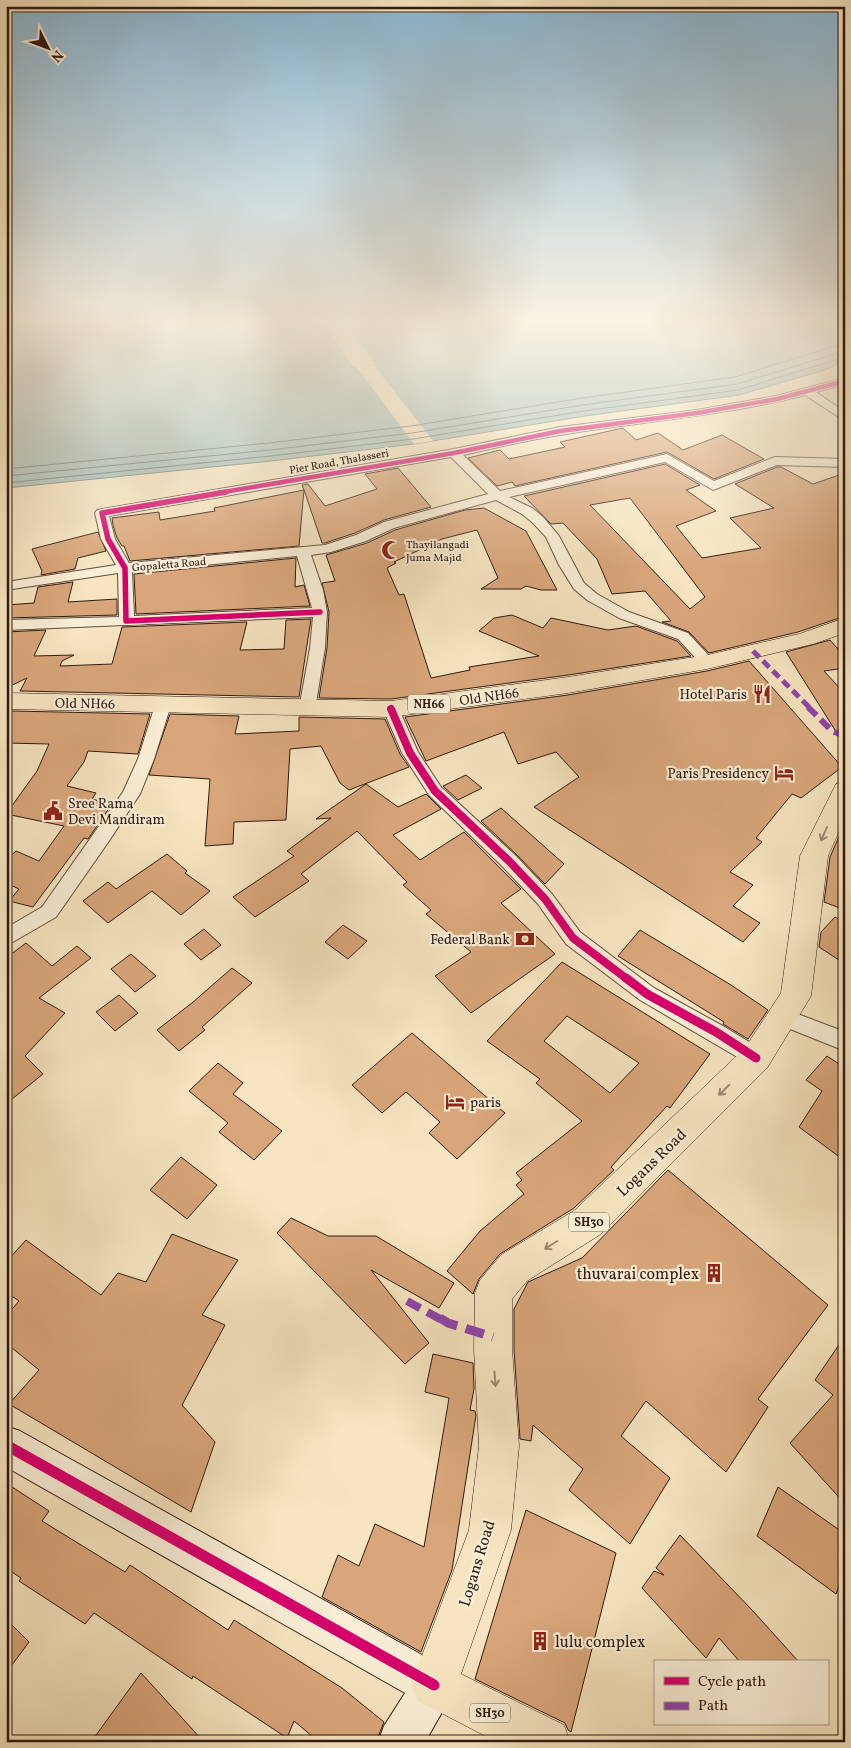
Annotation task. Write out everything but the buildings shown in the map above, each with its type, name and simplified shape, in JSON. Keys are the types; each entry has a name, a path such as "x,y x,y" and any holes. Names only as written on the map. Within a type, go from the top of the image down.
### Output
{"main road":[{"name":"Old NH66","path":"6,701 391,709 568,685 706,662 805,639 845,625"},
{"name":"Logans Road","path":"434,1685 490,1530 499,1446 493,1349 493,1293 514,1268 588,1222 756,1058 796,996 814,856 845,790"},
{"name":"SH30","path":"434,1685 546,1742"}],"street":[{"name":"Pier Road, Thalasseri","path":"125,568 108,539 102,513 454,453 560,431 697,414 750,404"},
{"path":"824,404 845,418"},
{"path":"454,453 497,496 527,511 538,520 552,536 579,586 592,597 624,615 683,636 706,662"},
{"name":"Gopaletta Road","path":"6,586 125,568 326,549 361,538 389,525 497,496 551,482 668,458 712,486 775,461 845,463"},
{"path":"304,552 320,612 318,655 310,679 307,708"},
{"path":"125,568 126,621"},
{"path":"6,625 320,612"},
{"path":"6,938 49,912 103,836 130,794 146,759 163,705"},
{"path":"391,709 410,753 435,791 509,861 545,899 573,938 648,994 716,1032 756,1058"},
{"path":"782,1017 845,1042"},
{"path":"6,1445 434,1685"},
{"name":"Logans Road","path":"400,1742 434,1685"}],"water":[{"path":"6,404 676,404 585,416 414,444 271,461 6,488"}],"pier":[{"path":"384,404 404,404 433,441 414,444"}],"marked path":[{"path":"753,651 832,731 845,736"},
{"path":"407,1301 448,1323 493,1337"}],"cycle path":[{"path":"320,612 126,621 125,568 108,539 102,513 454,453 560,431 697,413 751,404"},
{"path":"391,709 410,753 435,791 509,861 545,899 573,938 647,994 716,1032 756,1058"},
{"path":"6,1445 434,1685"}],"place":[{"name":"Thayilangadi Juma Majid","path":"391,550"},
{"name":"Hotel Paris","path":"762,694"},
{"name":"Paris Presidency","path":"784,773"},
{"name":"Sree Rama Devi Mandiram","path":"53,811"},
{"name":"Federal Bank","path":"525,939"},
{"name":"paris","path":"455,1102"},
{"name":"thuvarai complex","path":"714,1273"},
{"name":"lulu complex","path":"540,1641"}]}
